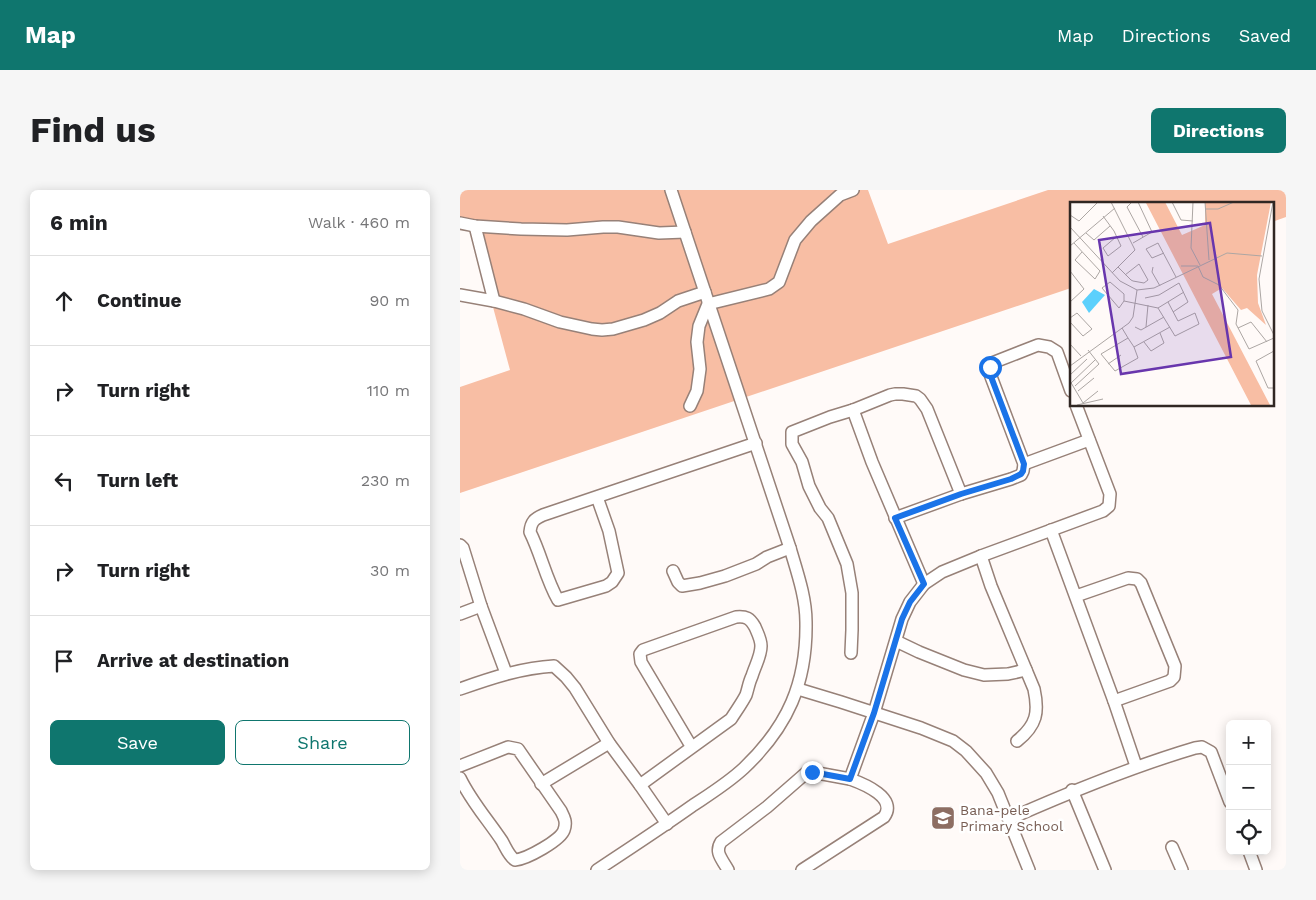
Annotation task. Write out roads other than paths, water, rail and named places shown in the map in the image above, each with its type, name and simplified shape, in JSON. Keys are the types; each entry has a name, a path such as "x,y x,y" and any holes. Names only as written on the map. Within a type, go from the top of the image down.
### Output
{"street":[{"path":"597,870 724,784 761,751 781,724 798,689 804,663 806,622 801,587 756,443 671,190"},
{"path":"460,296 494,301 560,322 602,330 613,329 644,320 660,313 678,301 769,289 779,282 795,240 811,221 840,195 852,190"},
{"path":"460,223 476,226 542,230 618,227 659,233 684,232"},
{"path":"476,226 494,301"},
{"path":"690,406 697,391 700,369 697,342 698,326 707,298"},
{"path":"895,518 961,494 1011,479 1023,471 1024,464 990,374 992,363 1038,346 1049,347 1057,352 1070,388"},
{"path":"851,653 852,592 847,564 828,518 820,508 802,462 792,444 792,432 890,395 911,395 920,399 927,409 961,494"},
{"path":"850,779 874,713 902,619 924,584 942,572 1103,511 1108,506 1110,494 1076,406"},
{"path":"853,410 872,462 924,584"},
{"path":"1024,464 1089,440"},
{"path":"597,497 609,531 618,573 612,582 606,586 558,600 530,532 533,520 543,515 756,443"},
{"path":"1051,530 1136,766"},
{"path":"460,545 463,548 481,606 506,673"},
{"path":"673,572 682,586 700,583 756,564 790,548"},
{"path":"980,556 1034,689 1037,704 1036,714 1032,725 1017,741"},
{"path":"1076,596 1128,578 1137,579 1145,592 1175,666 1174,677 1170,681 1114,701"},
{"path":"460,614 481,606"},
{"path":"640,785 731,719 746,695 760,655 760,641 754,626 746,616 717,623 643,650 640,654 642,662 692,746"},
{"path":"896,641 964,670 984,676 1026,670"},
{"path":"460,689 506,673 554,666 575,688 609,743 667,824"},
{"path":"798,689 937,734 953,741 966,751 986,773 998,794 1029,870"},
{"path":"541,784 609,743"},
{"path":"460,766 508,747 518,749 565,819 564,831 558,838 527,857 515,860 460,778"},
{"path":"1009,819 1072,790 1136,766 1202,747 1211,752 1226,791"},
{"path":"728,870 718,851 721,842 767,807 806,773 812,772 850,779 879,794 886,801 888,806 887,814 884,817 802,870"},
{"path":"1072,790 1105,870"},
{"path":"1172,847 1182,870"},
{"path":"1250,855 1256,870"}],"place":[{"name":"Bana-pele Primary School","path":"943,818"}]}
